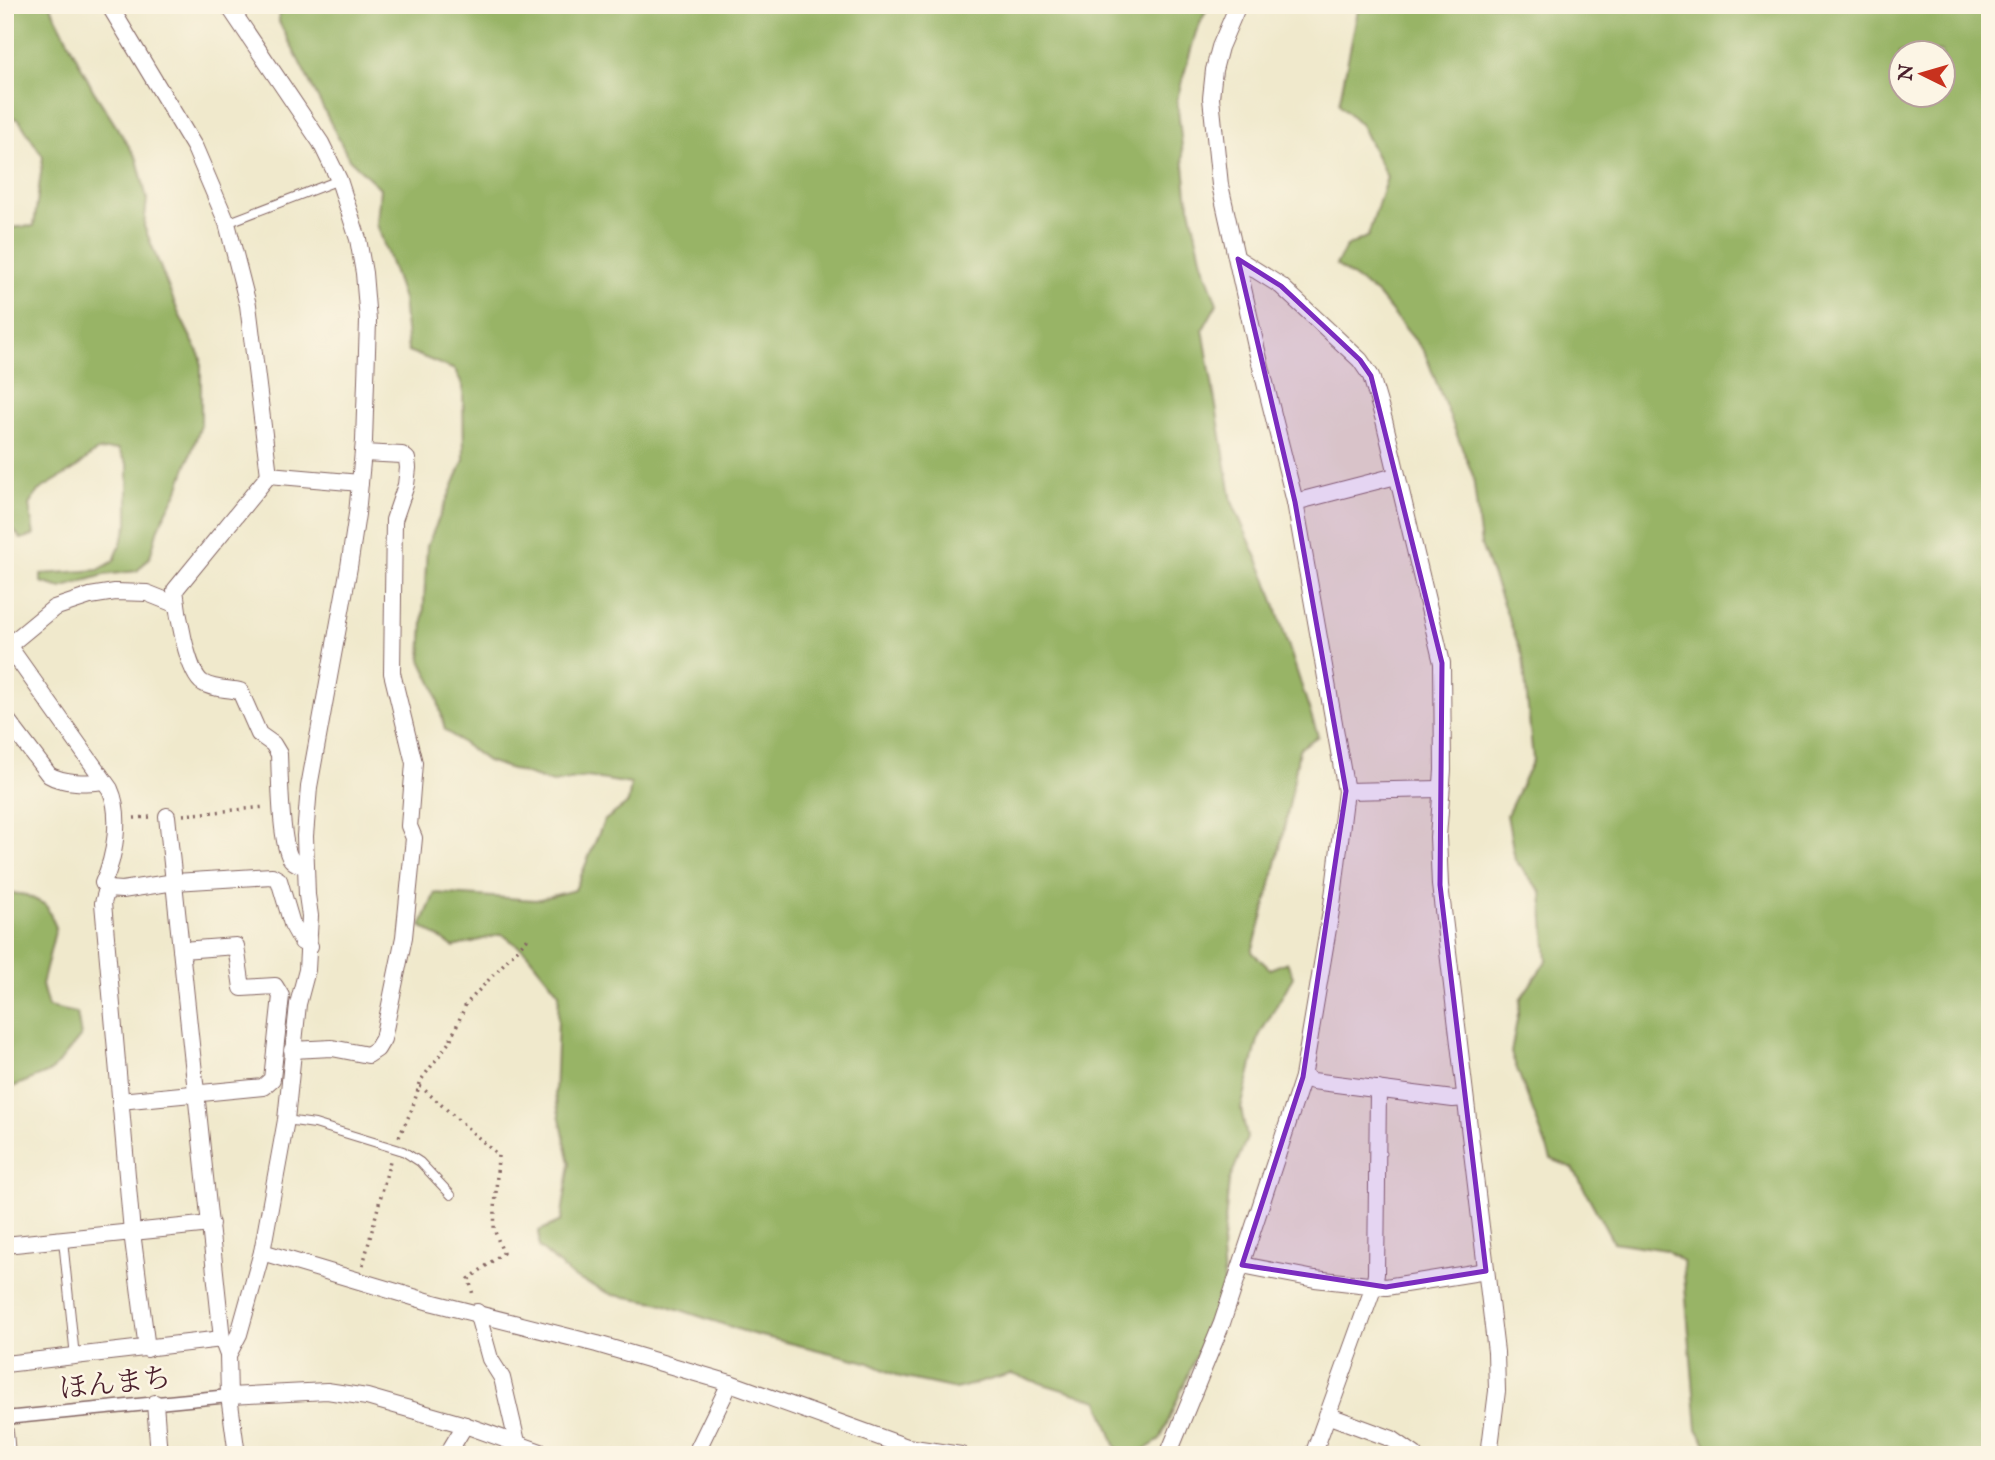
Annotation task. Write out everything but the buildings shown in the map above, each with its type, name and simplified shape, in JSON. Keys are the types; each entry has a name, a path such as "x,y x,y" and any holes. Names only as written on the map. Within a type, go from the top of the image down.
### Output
{"street":[{"path":"109,5 195,148 226,223 248,305 269,475 175,590 180,623 194,673 203,683 240,691 259,734 273,744 279,754 289,857 296,864 306,866"},
{"path":"5,1364 147,1349 225,1347 239,1334 261,1252 286,1119 292,1050 310,946 305,836 311,774 349,567 360,483 368,321 358,239 339,180 321,143 228,5"},
{"path":"1168,1455 1223,1323 1303,1077 1332,905 1346,791 1295,502 1257,351 1220,185 1211,98 1220,47 1238,5"},
{"path":"1238,259 1281,286 1360,360 1371,376 1442,663 1443,770 1438,837 1440,885 1496,1352 1497,1391 1489,1455"},
{"path":"292,1050 332,1048 368,1055 377,1049 383,1039 404,937 414,838 409,826 414,763 392,673 394,520 406,485 408,468 407,459 402,455 363,453"},
{"path":"269,475 360,483"},
{"path":"1295,502 1396,476"},
{"path":"147,1349 132,1232 103,903 107,889 103,883 113,848 115,801 7,644 54,608 90,596 116,592 147,593 177,604"},
{"path":"5,717 49,775 55,779 104,782"},
{"path":"1346,791 1440,789"},
{"path":"167,816 237,1454"},
{"path":"107,889 122,890 175,882 272,876 279,880 292,924 302,942 310,946"},
{"path":"120,1101 263,1087 272,1079 281,996 275,986 243,988 236,946 182,950"},
{"path":"1303,1077 1453,1099 1465,1098"},
{"path":"1312,1455 1374,1286 1378,1089"},
{"path":"5,1245 211,1224"},
{"path":"261,1252 430,1302 597,1344 730,1383 906,1451 961,1455"},
{"path":"1241,1265 1315,1279 1386,1287 1486,1271"},
{"path":"477,1312 490,1359 502,1378 517,1443"},
{"path":"695,1455 730,1383"},
{"path":"229,1396 290,1391 327,1391 367,1396 465,1425 549,1455"},
{"name":"ほんまち","path":"5,1418 229,1396"},
{"path":"155,1403 159,1455"},
{"path":"1327,1415 1392,1439 1415,1455"},
{"path":"447,1455 465,1425"},
{"path":"5,1432 7,1455"}],"lane":[{"path":"226,223 339,180"},
{"path":"286,1119 315,1124 404,1151 420,1162 451,1195"},
{"path":"63,1240 75,1357"},
{"path":"202,1455 237,1454"}],"path":[{"path":"115,819 282,804"},
{"path":"358,1280 393,1149 412,1110 419,1086 450,1041 466,1004 528,938"},
{"path":"419,1086 498,1156 494,1229 503,1253 469,1279 477,1312"}],"highlighted area":[{"path":"1238,259 1281,286 1360,360 1371,376 1442,663 1440,885 1486,1271 1386,1287 1242,1265 1303,1077 1346,791 1295,502"}],"green space":[{"path":"5,5 50,5 93,90 137,159 147,199 144,226 179,314 201,358 201,425 178,490 158,528 150,557 137,571 104,575 61,588 41,582 41,574 98,570 114,561 128,524 128,465 118,449 96,451 76,468 38,491 29,505 34,535 21,539 5,518 5,228 34,226 43,157 19,120 5,114"},
{"path":"279,5 1209,5 1196,32 1177,99 1187,194 1202,262 1217,304 1203,329 1232,502 1267,580 1318,736 1299,749 1279,851 1252,952 1270,969 1287,962 1293,977 1259,1036 1241,1109 1247,1138 1229,1181 1222,1251 1224,1282 1160,1440 1135,1455 1121,1455 1099,1401 1011,1374 956,1389 900,1377 867,1362 749,1333 657,1302 613,1295 573,1277 539,1247 539,1231 561,1221 570,1163 555,1096 559,993 526,952 502,934 454,947 421,926 435,893 536,900 575,890 604,821 628,803 631,784 587,777 553,783 487,761 445,730 435,689 421,660 427,546 464,460 463,387 455,370 408,351 403,299 377,224 380,188 349,159 279,22"},
{"path":"1359,5 1990,5 1990,1455 1713,1455 1697,1429 1683,1262 1666,1250 1613,1242 1573,1168 1551,1159 1511,1053 1521,998 1547,960 1542,893 1515,860 1507,815 1533,760 1523,657 1481,545 1473,476 1424,351 1377,294 1336,265 1346,247 1368,236 1387,177 1361,125 1339,104"},
{"path":"5,892 26,895 46,905 56,927 42,985 48,1007 77,1013 81,1036 52,1071 5,1090"}]}
